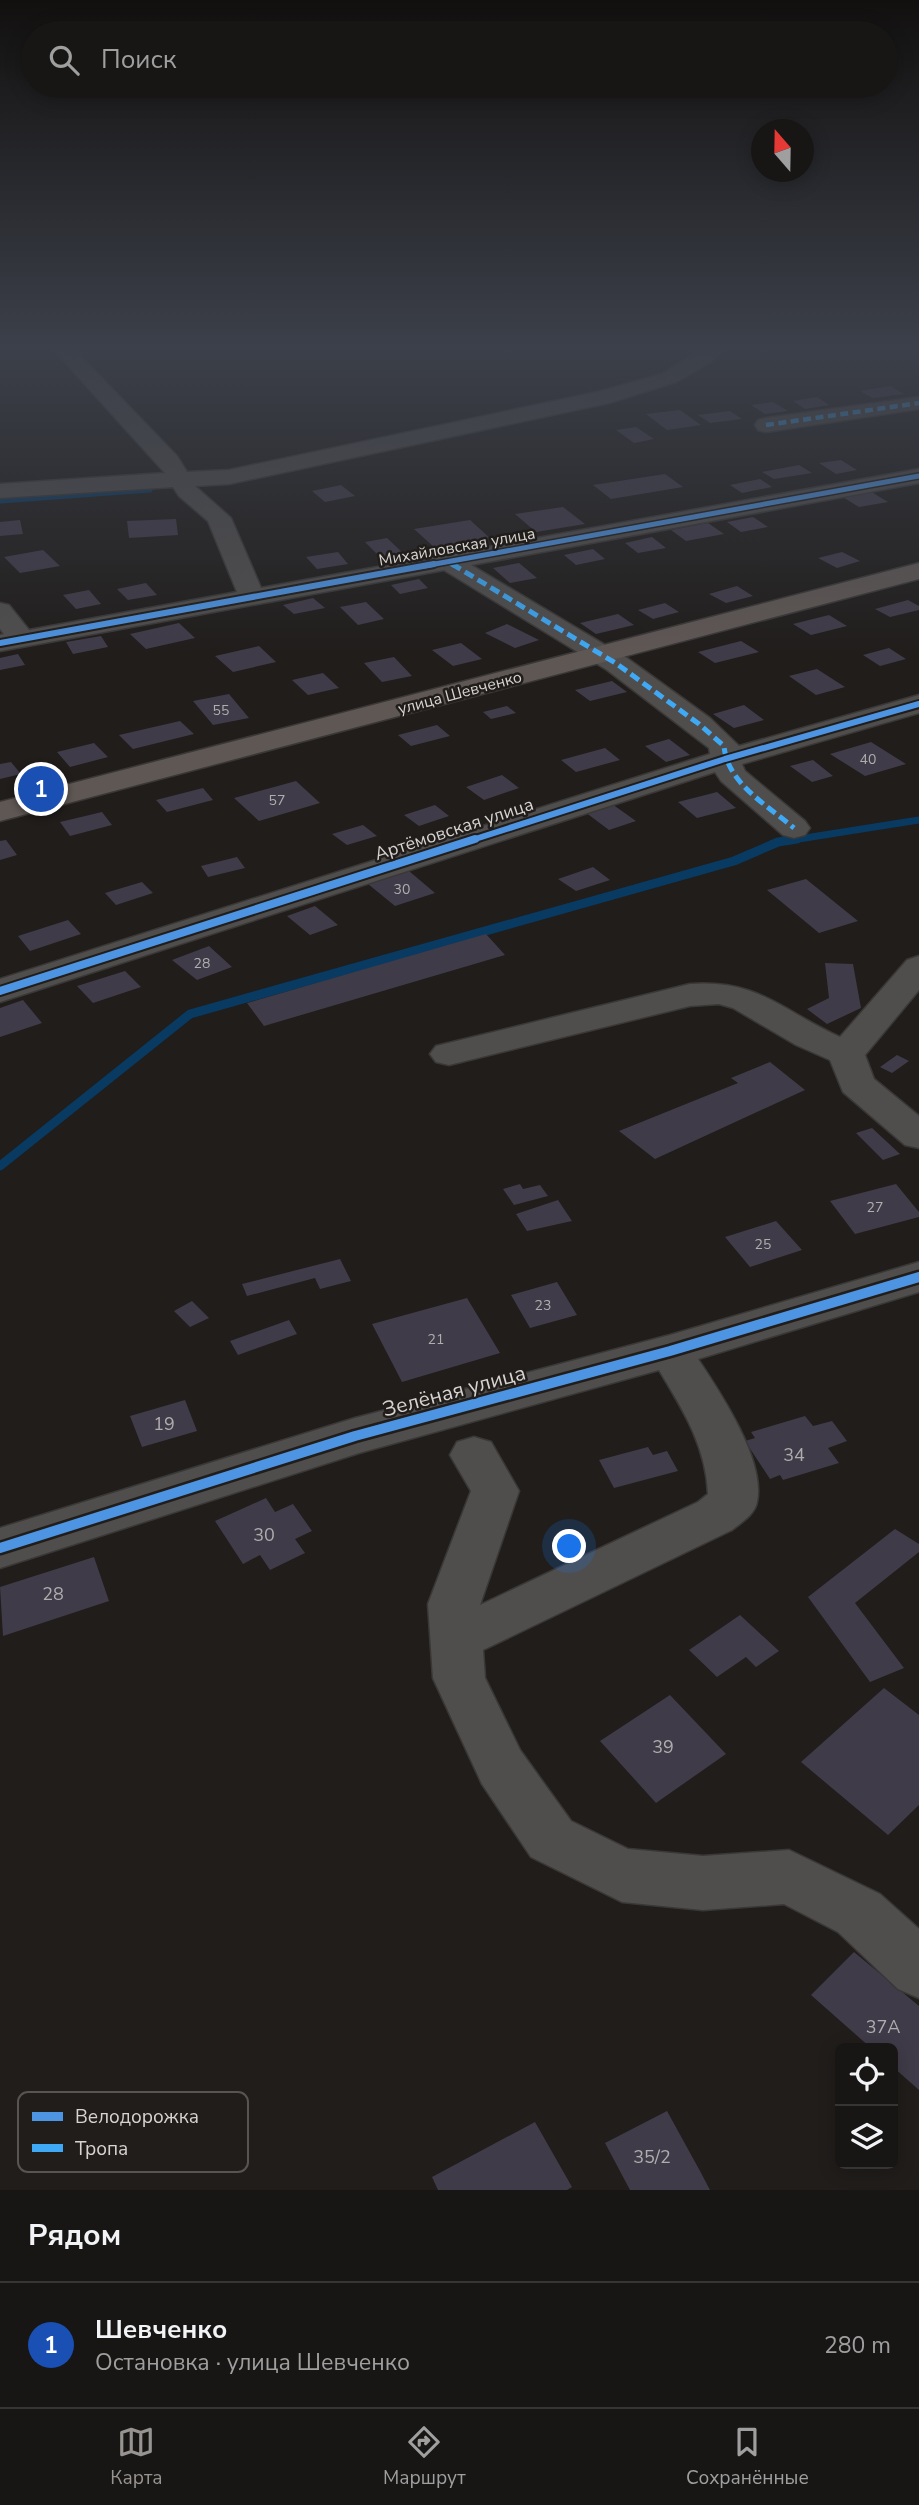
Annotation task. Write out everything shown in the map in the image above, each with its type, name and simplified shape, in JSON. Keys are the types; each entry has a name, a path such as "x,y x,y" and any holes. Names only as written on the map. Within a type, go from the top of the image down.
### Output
{"main road":[{"name":"улица Шевченко","path":"0,812 919,571"}],"street":[{"path":"159,450 169,461 183,485 219,518 252,597"},
{"path":"0,505 183,485 355,450"},
{"name":"Михайловская улица","path":"11,641 919,476"},
{"path":"0,491 183,485"},
{"path":"450,563 617,664 637,684 712,733 724,746 725,759 732,775 794,828"},
{"path":"0,611 11,641"},
{"name":"Артёмовская улица","path":"0,991 725,759 919,704"},
{"path":"846,1054 914,980"},
{"path":"449,1054 690,995 719,993 746,1000 809,1037 846,1054 857,1084 919,1136"},
{"name":"Зелёная улица","path":"0,1548 355,1436 670,1351 919,1277"},
{"path":"457,1639 715,1516 733,1502 733,1477 725,1444 670,1351"},
{"path":"474,1455 495,1490 454,1604 458,1678 500,1767 551,1839 622,1875 703,1883 789,1877 859,1913 919,1969"}],"building":[{"path":"841,460 857,470 836,474 819,463"},
{"path":"799,465 812,473 774,479 762,472"},
{"path":"665,474 683,487 611,499 593,485"},
{"path":"760,479 772,487 742,493 730,485"},
{"path":"341,485 355,496 325,502 312,491"},
{"path":"870,491 888,502 859,507 841,496"},
{"path":"563,507 585,524 536,532 515,514"},
{"path":"753,517 768,527 741,532 727,522"},
{"path":"176,519 178,535 129,538 127,521"},
{"path":"20,520 23,534 0,536 0,522"},
{"path":"470,520 491,539 435,548 414,529"},
{"path":"708,523 724,534 686,541 671,530"},
{"path":"652,537 666,548 638,553 625,543"},
{"path":"387,538 404,554 381,558 365,542"},
{"path":"593,549 605,559 576,565 564,555"},
{"path":"43,550 60,566 20,573 4,557"},
{"path":"338,552 348,564 317,569 306,557"},
{"path":"842,552 860,561 837,568 818,558"},
{"path":"519,563 537,578 510,583 493,568"},
{"path":"419,579 428,588 400,594 391,585"},
{"path":"146,583 157,595 128,600 117,589"},
{"path":"737,586 753,596 726,603 709,594"},
{"path":"89,590 101,604 76,609 63,595"},
{"path":"313,598 325,608 294,614 283,605"},
{"path":"908,600 919,606 919,610 890,617 875,609"},
{"path":"366,602 384,619 358,625 340,607"},
{"path":"665,603 679,612 653,619 638,610"},
{"path":"618,614 634,625 596,634 580,623"},
{"path":"829,615 847,626 811,635 793,624"},
{"path":"179,623 195,638 146,649 130,634"},
{"path":"507,624 539,640 515,648 485,633"},
{"path":"101,636 108,647 73,654 66,642"},
{"path":"741,641 759,652 715,663 698,652"},
{"path":"461,643 482,659 453,666 432,650"},
{"path":"259,646 276,662 233,672 215,656"},
{"path":"889,648 906,659 880,666 863,655"},
{"path":"18,654 25,665 0,670 0,658"},
{"path":"394,657 412,676 382,682 364,663"},
{"path":"817,669 845,687 816,695 789,676"},
{"path":"323,673 339,688 308,695 292,680"},
{"path":"612,681 627,692 590,701 575,690"},
{"path":"229,694 249,718 213,725 193,701"},
{"path":"744,705 764,720 734,728 713,714"},
{"path":"507,706 516,713 491,719 483,712"},
{"path":"180,721 194,734 133,749 119,735"},
{"path":"437,725 450,736 411,746 398,735"},
{"path":"669,739 690,755 666,762 645,746"},
{"path":"871,742 906,764 865,776 830,754"},
{"path":"94,743 108,757 70,767 57,752"},
{"path":"605,748 620,760 576,772 561,760"},
{"path":"813,760 833,776 812,782 790,766"},
{"path":"11,762 21,774 0,779 0,764"},
{"path":"502,775 519,788 484,800 466,787"},
{"path":"296,781 320,803 259,821 234,798"},
{"path":"203,788 213,800 167,812 156,800"},
{"path":"717,792 736,808 697,818 678,802"},
{"path":"612,804 636,821 609,830 585,812"},
{"path":"435,805 449,816 419,826 404,815"},
{"path":"102,812 112,825 70,836 60,822"},
{"path":"363,825 377,836 347,845 332,834"},
{"path":"6,840 17,855 0,860 0,841"},
{"path":"237,857 245,868 208,877 201,866"},
{"path":"593,867 610,880 576,891 558,879"},
{"path":"409,871 435,893 395,906 368,884"},
{"path":"806,879 858,921 819,933 767,890"},
{"path":"142,882 153,893 116,905 105,893"},
{"path":"315,906 338,925 310,935 287,916"},
{"path":"68,920 81,934 30,951 18,936"},
{"path":"486,934 505,955 264,1026 247,1003"},
{"path":"209,946 232,967 197,980 172,960"},
{"path":"825,963 853,964 861,1008 827,1024 807,1009 829,998"},
{"path":"125,971 141,987 93,1003 77,986"},
{"path":"23,1000 42,1023 0,1037 0,1008"},
{"path":"897,1055 909,1061 892,1073 880,1067"},
{"path":"770,1062 805,1090 655,1159 619,1131 738,1083 731,1078"},
{"path":"872,1128 900,1154 883,1160 856,1133"},
{"path":"520,1184 523,1189 540,1185 548,1196 514,1205 503,1189"},
{"path":"896,1184 919,1212 919,1217 855,1234 830,1201"},
{"path":"558,1200 572,1221 527,1231 516,1214"},
{"path":"776,1221 802,1250 750,1267 725,1237"},
{"path":"340,1259 351,1281 320,1289 315,1278 247,1296 242,1284"},
{"path":"557,1282 577,1315 530,1328 511,1295"},
{"path":"467,1298 500,1353 402,1382 372,1324"},
{"path":"192,1301 209,1318 190,1327 174,1311"},
{"path":"289,1320 297,1334 238,1355 230,1341"},
{"path":"185,1400 197,1431 142,1447 130,1416"},
{"path":"805,1416 813,1426 832,1421 847,1441 828,1448 839,1463 783,1480 780,1475 770,1479 745,1441 755,1438 751,1432"},
{"path":"648,1447 653,1455 667,1451 678,1471 614,1488 599,1460"},
{"path":"266,1498 275,1512 293,1504 312,1531 295,1539 305,1553 270,1570 260,1555 243,1564 215,1521"},
{"path":"895,1529 919,1544 919,1552 855,1603 904,1668 870,1682 808,1597"},
{"path":"94,1557 109,1601 3,1636 0,1587"},
{"path":"740,1615 779,1651 756,1667 746,1657 717,1677 689,1650"},
{"path":"884,1688 919,1715 919,1805 888,1835 801,1762"},
{"path":"670,1695 726,1754 656,1803 600,1741"},
{"path":"854,1952 919,2006 919,2090 898,2071 898,2043 865,2043 811,1995"},
{"path":"667,2111 710,2190 630,2190 605,2143"},
{"path":"535,2122 572,2187 567,2190 438,2190 432,2177"}],"waterway":[{"path":"0,501 150,490"},
{"path":"786,841 919,820"},
{"path":"0,1166 190,1014 734,861 778,842 797,839"}],"marked path":[{"path":"450,563 617,664 643,686 712,734 724,746 725,759 732,775 794,828"}],"cycle path":[{"path":"0,643 919,476"},
{"path":"0,991 725,759 919,704"},
{"path":"0,1548 355,1436 670,1351 919,1277"}],"place":[{"name":"Шевченко","path":"41,789"}]}
